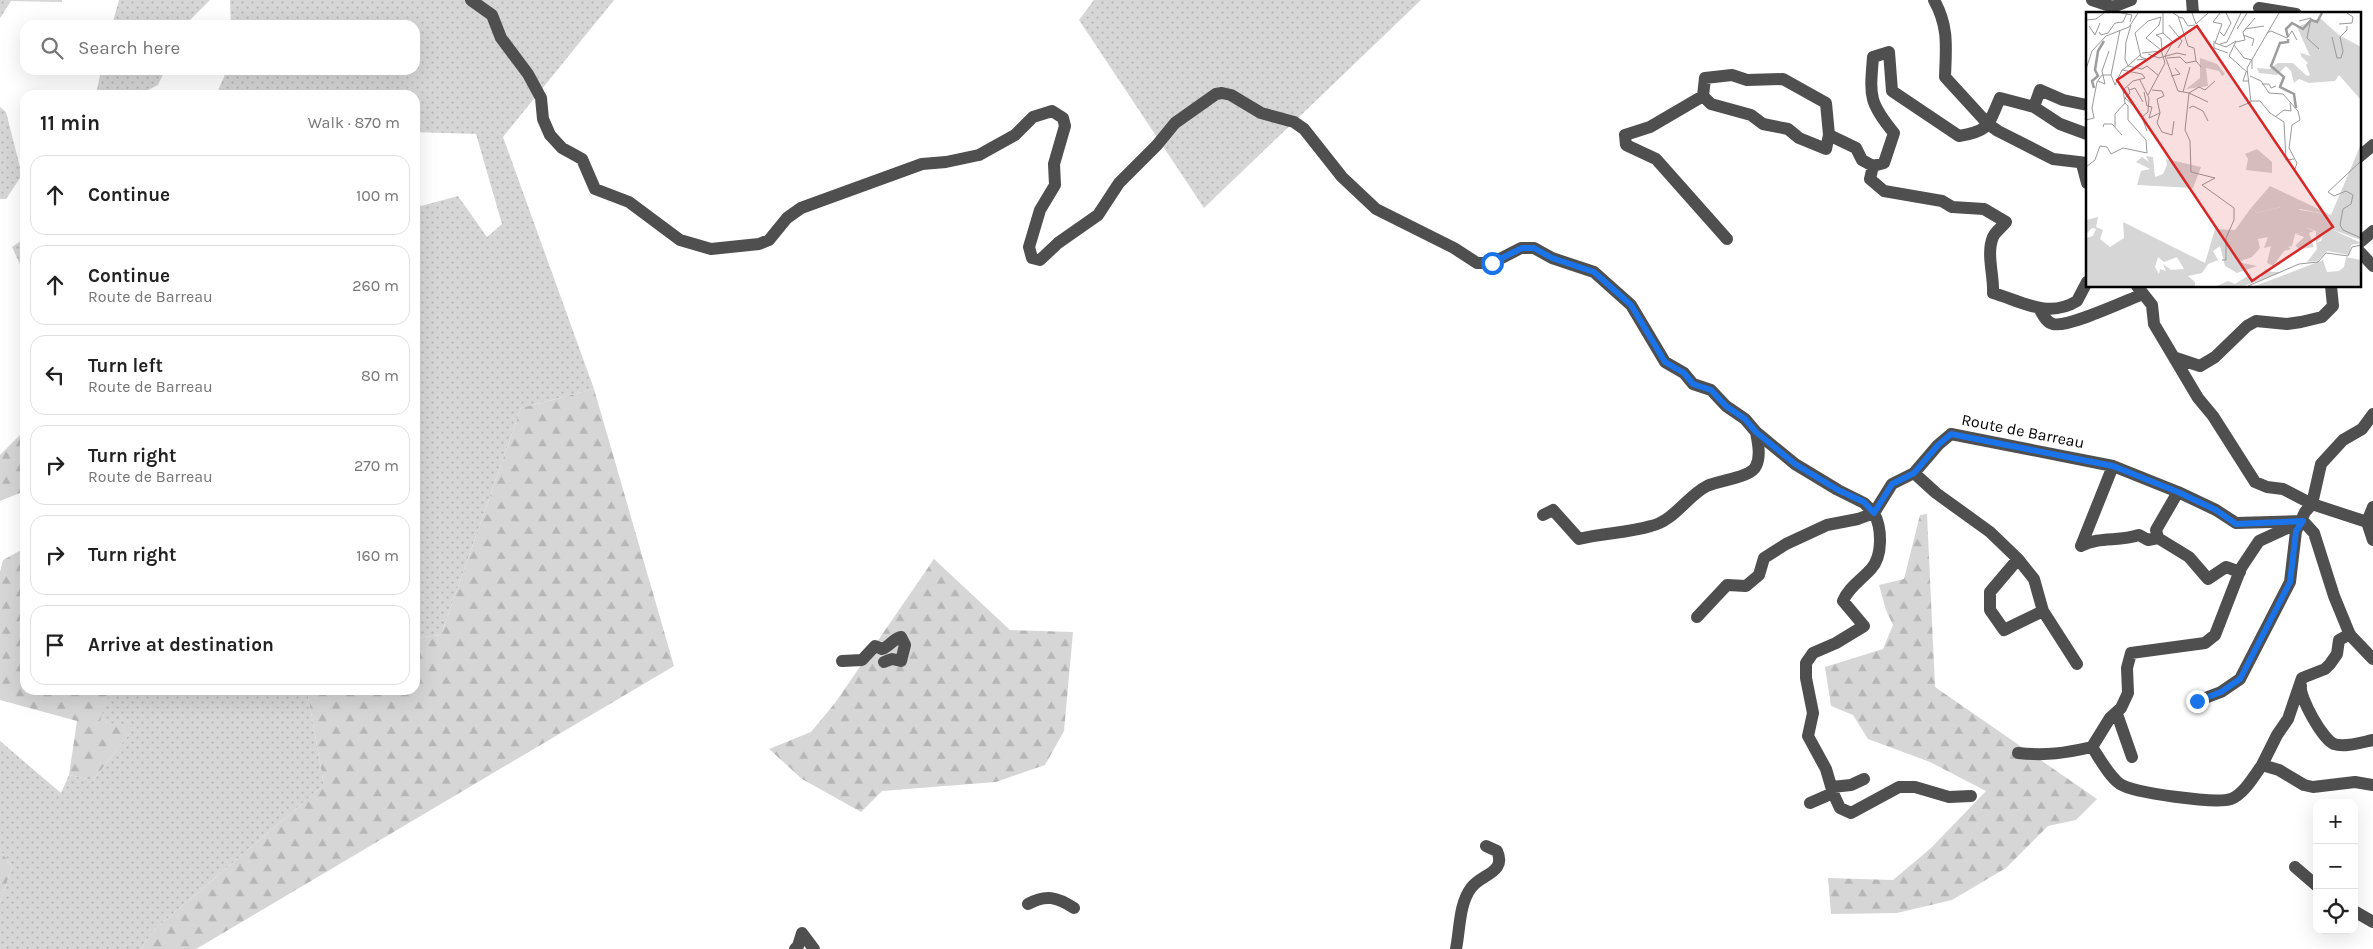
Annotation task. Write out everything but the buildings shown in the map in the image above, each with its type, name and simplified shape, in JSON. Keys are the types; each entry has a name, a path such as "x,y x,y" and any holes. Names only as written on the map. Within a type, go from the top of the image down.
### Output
{"street":[{"path":"471,0 492,15 501,38 528,74 541,98 543,119 550,136 562,148 582,159 595,189 629,202 664,229 695,246 711,248 759,244 769,240 787,218 801,208 922,164 979,155 1015,135 1033,117 1052,111 1063,118 1065,126 1054,164 1055,185 1040,210 1030,247 1029,254 1032,258 1040,260 1058,243 1098,215 1119,183 1157,145 1175,122 1207,98 1222,93 1231,95 1261,113 1294,122 1304,129 1342,177 1376,209 1454,248 1477,263 1492,263 1522,248 1534,248 1552,258 1594,272 1631,305 1665,362 1684,373 1693,384 1711,390 1726,406 1745,419 1756,432 1795,464 1830,486 1864,502 1879,522 1880,540 1873,567 1846,594 1843,601 1864,626 1836,643 1813,653 1806,663 1806,678 1813,713 1808,736 1826,769 1840,808 1851,814 1899,787 1914,787 1949,797 1971,796"},
{"path":"1934,0 1942,16 1947,36 1945,77 1988,124 2053,159 2084,163 2086,176"},
{"path":"2092,0 2113,7 2130,0"},
{"path":"2259,7 2285,12"},
{"path":"1829,135 1856,148 1862,160 1873,166 1884,163 1894,133 1880,116 1870,93 1873,57 1889,52 1892,91 1959,136 1979,133 1988,124 2000,98 2034,107 2060,124 2086,134"},
{"path":"1732,75 1747,80 1783,79 1826,103 1829,135 1826,149 1799,138 1788,129 1763,124 1751,115 1711,104 1703,96 1705,78 1732,75"},
{"path":"2034,107 2040,90 2063,100 2086,106"},
{"path":"1703,96 1650,127 1625,135 1626,146 1656,160 1727,239"},
{"path":"2360,156 2373,145"},
{"path":"1873,166 1870,179 1884,191 1942,201 1952,207 1984,209 2006,222 1993,236 1990,255 1994,281 1993,292 2040,310 2054,310 2070,306 2076,301 2086,284"},
{"path":"2360,242 2373,231"},
{"path":"2360,252 2373,266"},
{"path":"2176,358 2200,366 2215,356 2247,326 2256,321 2287,324 2322,317 2332,306 2331,288"},
{"path":"2040,310 2044,318 2052,324 2067,324 2140,290 2152,305 2154,324 2176,358 2198,398 2213,416 2255,482 2267,487 2283,489 2312,504 2370,522"},
{"path":"2197,701 2221,692 2240,679 2290,582 2296,531 2312,504 2321,464 2343,440 2362,428 2373,414"},
{"path":"1543,515 1553,510 1579,539 1653,526 1674,513 1691,496 1707,485 1750,473 1756,466 1759,449 1756,432"},
{"name":"Route de Barreau","path":"1874,513 1892,484 1914,473 1938,445 1951,434 2113,466 2178,492 2216,510 2236,524 2303,521"},
{"path":"2113,466 2081,546 2092,540 2124,540 2138,535 2148,540 2158,538 2189,556 2208,579 2226,567 2240,572"},
{"path":"1914,473 1936,493 1990,532 2018,559 2034,579 2043,611 2077,664"},
{"path":"2158,538 2156,530 2178,492"},
{"path":"2373,507 2370,522 2373,540"},
{"path":"1697,617 1727,585 1746,586 1759,575 1764,558 1786,544 1827,525 1858,520 1874,513"},
{"path":"2018,753 2056,755 2092,747 2110,718 2117,714 2128,693 2127,668 2131,653 2210,641 2215,635 2240,572 2259,540 2303,521"},
{"path":"2303,521 2314,532 2334,596 2350,634 2373,659"},
{"path":"2018,559 1990,592 1990,610 2004,630 2043,611"},
{"path":"2092,747 2114,778 2130,788 2210,801 2231,799 2242,791 2262,765 2277,735 2288,719 2302,678 2325,669 2338,654 2339,640 2350,634"},
{"path":"842,661 862,660 875,646 882,649 887,647 897,637 902,637 905,645 901,661 892,659 884,662"},
{"path":"2302,678 2300,691 2302,697 2323,736 2329,742 2336,745 2373,740"},
{"path":"2117,714 2132,757"},
{"path":"2262,765 2279,770 2304,785 2313,787 2355,782 2373,785"},
{"path":"1810,803 1832,790 1851,786 1864,779"},
{"path":"1456,949 1465,898 1472,887 1498,866 1501,858 1497,851 1486,846"},
{"path":"2296,866 2313,882"},
{"path":"1028,904 1041,897 1046,897 1061,900 1074,908"},
{"path":"2358,913 2373,922"},
{"path":"795,949 798,946 802,933 814,949"}],"green space":[{"path":"0,0 62,0 62,2 11,1 0,18"},
{"path":"119,0 210,0 190,20 113,20"},
{"path":"230,0 614,0 503,137 594,389 521,408 441,635 420,637 420,205 458,196 487,237 502,224 476,134 420,132 420,90 218,90 225,75 420,75 420,20 231,20"},
{"path":"1094,0 1421,0 1204,208 1079,20"},
{"path":"100,75 163,75 158,85 148,90 97,90"},
{"path":"0,107 6,112 20,167 20,178 6,199 0,199"},
{"path":"20,241 20,264 12,247"},
{"path":"594,389 674,666 196,949 141,949 154,930 324,785 308,695 420,695 420,637 441,635 521,408"},
{"path":"20,435 20,493 0,501 0,455"},
{"path":"1927,514 1935,687 2097,799 2076,820 2048,826 2006,868 1952,900 1897,913 1831,914 1828,878 1893,880 1931,848 1986,791 1930,762 1868,739 1853,715 1831,706 1825,667 1883,649 1893,625 1886,610 1879,585 1904,579 1920,515"},
{"path":"20,551 20,695 108,695 100,721 134,728 93,780 69,775 77,721 0,700 0,572 3,560"},
{"path":"934,559 1010,630 1073,632 1064,731 1045,765 996,782 882,791 861,812 802,779 769,749 811,732 835,703"},
{"path":"108,695 308,695 324,785 154,930 141,949 0,949 0,903 12,867 0,850 0,741 61,793 69,775 93,780 133,729 99,721"},
{"path":"0,850 12,867 0,903"}],"route":[{"path":"1492,263 1522,248 1534,248 1552,258 1594,272 1631,305 1665,362 1684,373 1693,384 1711,390 1726,406 1745,419 1756,432 1773,444 1795,464 1838,490 1864,502 1874,513 1892,484 1914,473 1938,445 1951,434 2113,466 2178,492 2216,510 2236,524 2303,521 2296,531 2295,555 2290,582 2279,607 2240,679 2221,692 2197,701"}]}
